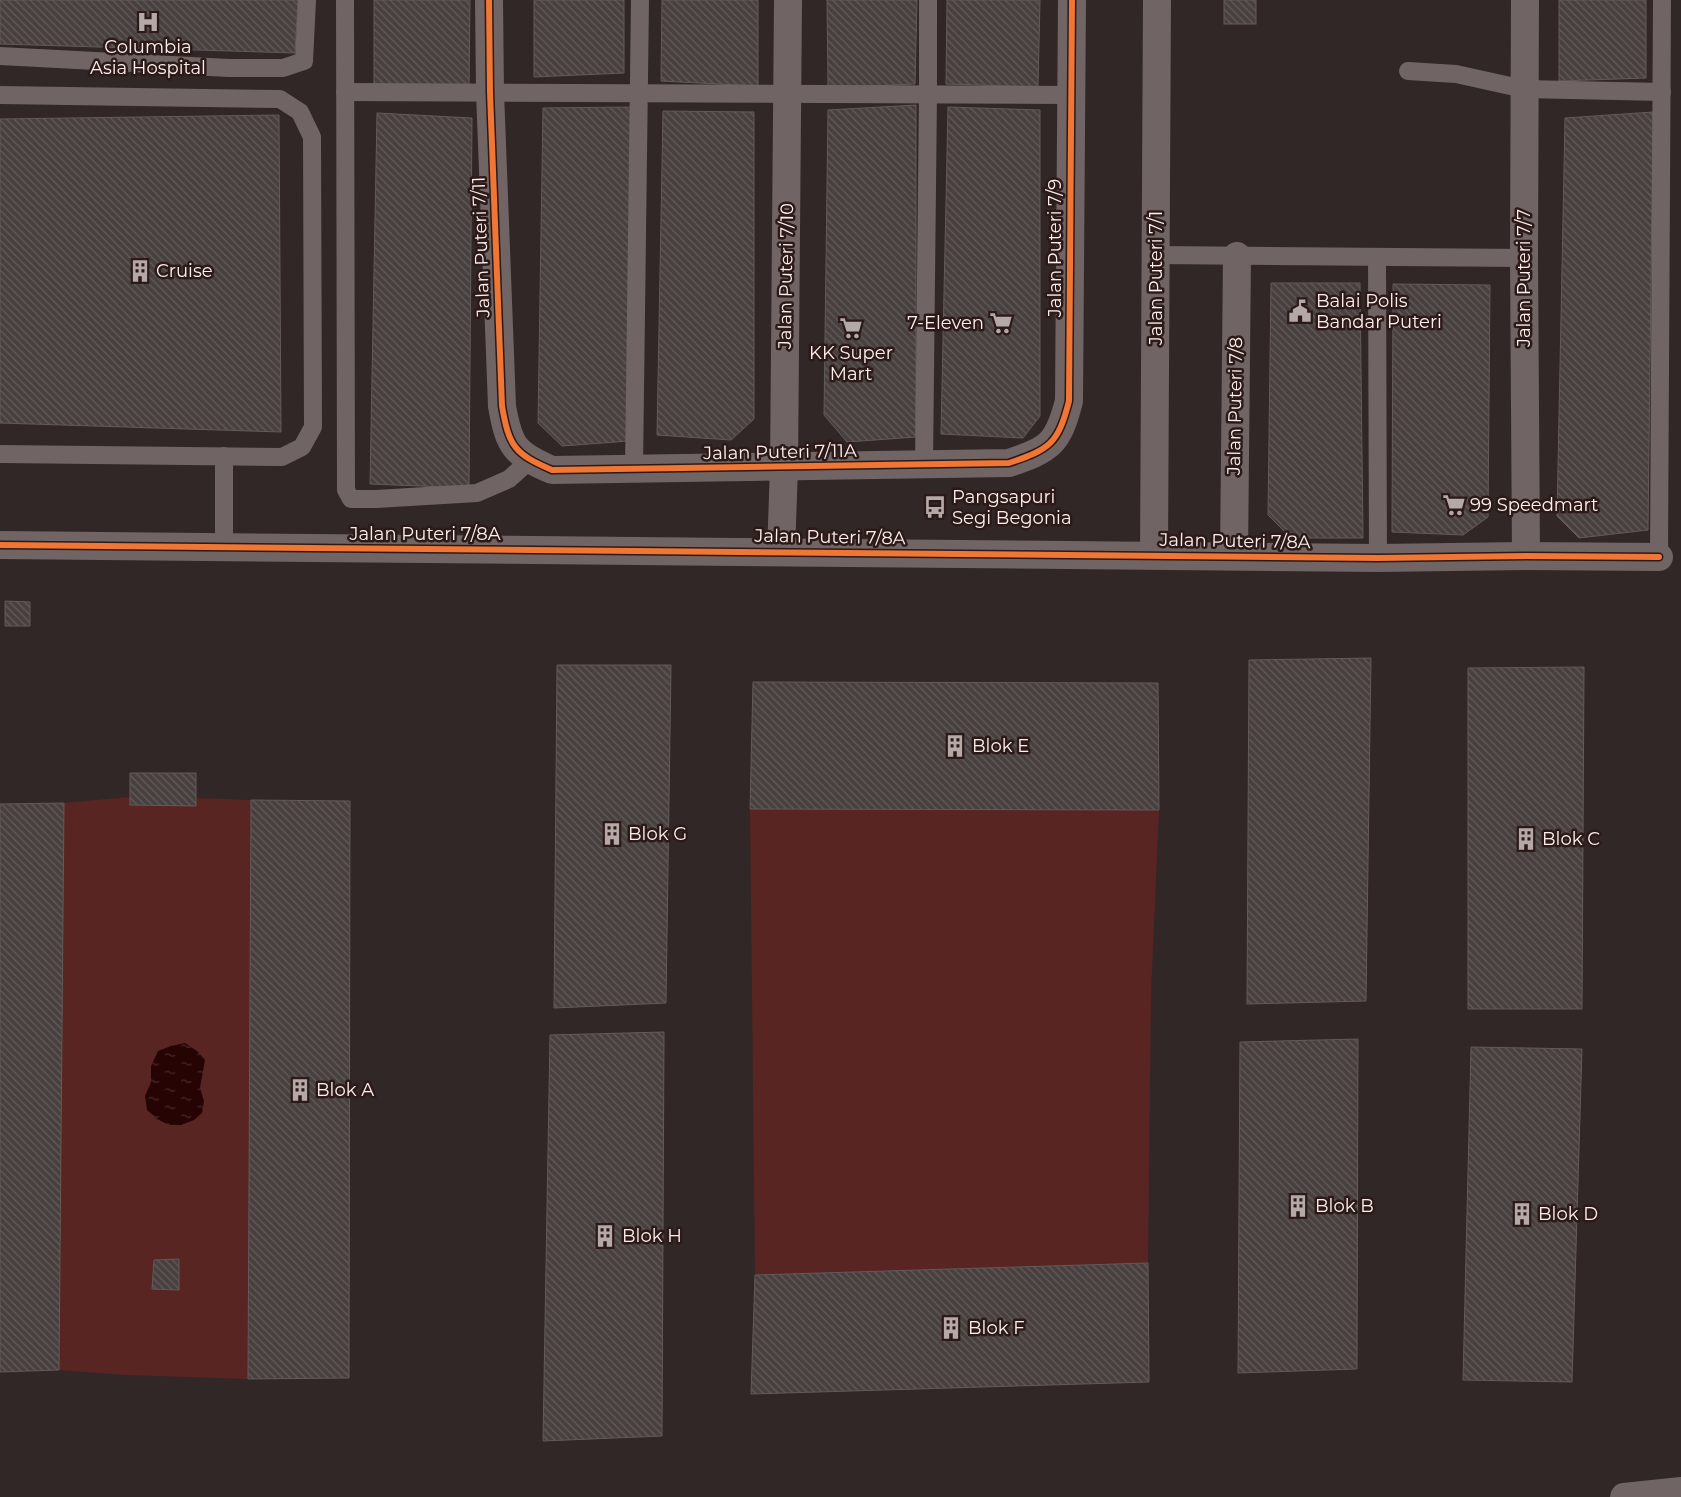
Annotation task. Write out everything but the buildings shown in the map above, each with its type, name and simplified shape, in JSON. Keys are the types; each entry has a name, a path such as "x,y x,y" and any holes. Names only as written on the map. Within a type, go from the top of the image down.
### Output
{"street":[{"name":"Jalan Puteri 7/11","path":"488,0 502,406 506,431 516,449 540,465"},
{"name":"Jalan Puteri 7/10","path":"782,552 788,0"},
{"name":"Jalan Puteri 7/9","path":"1009,463 1032,455 1052,443 1064,422 1069,401 1072,0"},
{"name":"Jalan Puteri 7/1","path":"1154,555 1157,0"},
{"name":"Jalan Puteri 7/7","path":"1525,0 1526,556"},
{"name":"Jalan Puteri 7/8","path":"1234,556 1237,256"},
{"name":"Jalan Puteri 7/11A","path":"540,465 634,469 1009,463"},
{"name":"Jalan Puteri 7/8A","path":"0,545 1378,558 1659,557"},
{"path":"1624,1497 1681,1491"}],"lane":[{"path":"0,56 219,67 283,68 304,61 307,0"},
{"path":"345,0 346,490 351,499 477,493 540,465"},
{"path":"634,469 640,0"},
{"path":"924,464 928,0"},
{"path":"1659,557 1662,0"},
{"path":"1408,71 1456,74 1524,89 1662,92"},
{"path":"345,92 1071,95"},
{"path":"0,95 280,99 300,112 312,137 313,427 302,447 282,456 0,454"},
{"path":"1156,255 1524,258"},
{"path":"1377,257 1378,558"},
{"path":"224,456 224,547"}],"shaded area":[{"path":"130,797 130,805 196,806 197,798 251,800 248,1379 126,1375 59,1370 64,803"},
{"path":"750,809 1159,810 1151,993 1148,1263 755,1275"}],"water":[{"path":"185,1043 197,1051 205,1060 200,1088 204,1101 202,1113 194,1120 181,1125 169,1125 157,1119 147,1110 145,1096 151,1082 151,1066 158,1051"}],"cycle path":[{"path":"489,0 490,92 502,406 511,440 516,447 522,454 552,470 1009,463 1043,449 1050,443 1061,427 1069,401 1072,0"},
{"path":"0,545 1378,558 1659,557"}],"place":[{"name":"Columbia Asia Hospital","path":"148,22"},
{"name":"Cruise","path":"140,271"},
{"name":"Balai Polis Bandar Puteri","path":"1300,311"},
{"name":"7-Eleven","path":"1001,323"},
{"name":"KK Super Mart","path":"851,328"},
{"name":"99 Speedmart","path":"1454,505"},
{"name":"Pangsapuri Segi Begonia","path":"935,507"},
{"name":"Blok E","path":"955,746"},
{"name":"Blok G","path":"612,834"},
{"name":"Blok C","path":"1526,839"},
{"name":"Blok A","path":"300,1090"},
{"name":"Blok B","path":"1298,1206"},
{"name":"Blok D","path":"1522,1214"},
{"name":"Blok H","path":"605,1236"},
{"name":"Blok F","path":"951,1328"}]}
